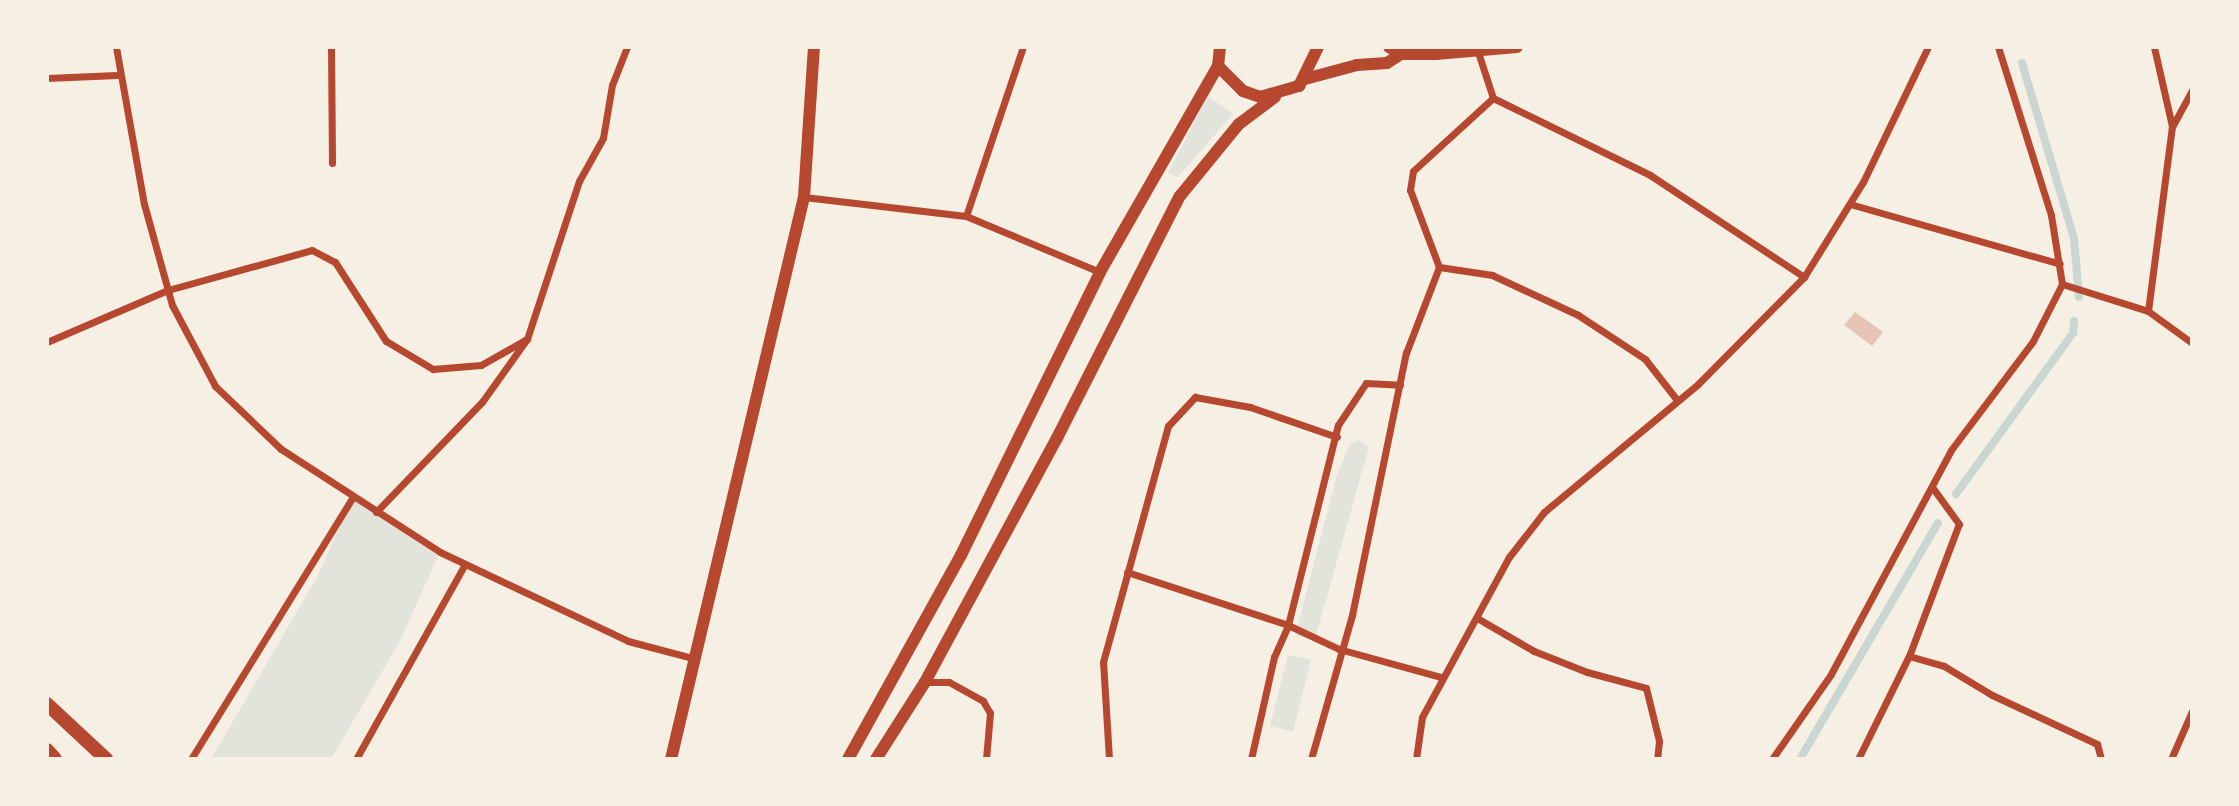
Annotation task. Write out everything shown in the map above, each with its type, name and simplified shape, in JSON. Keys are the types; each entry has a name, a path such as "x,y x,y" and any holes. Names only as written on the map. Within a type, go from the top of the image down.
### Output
{"main road":[{"path":"47,704 83,743 106,759"},
{"path":"47,750 55,759"}],"street":[{"path":"116,47 117,75 144,204 168,289 215,386 281,449 376,512 465,564 628,641 695,659"},
{"path":"331,47 332,163"},
{"path":"376,512 482,402 527,339 579,181 603,138 612,85 627,47"},
{"path":"671,759 804,197 814,47"},
{"path":"848,759 961,555 1100,272 1218,66 1220,47"},
{"path":"1305,79 1318,47"},
{"path":"876,759 925,682 1180,195 1239,124 1305,79 1357,65 1387,63 1395,51 1478,52 1517,47"},
{"path":"1416,759 1422,717 1441,677 1477,618 1509,557 1544,512 1676,400 1804,277 1850,204 1928,47"},
{"path":"1772,759 1831,674 1951,450 2033,341 2062,284 2051,215 1998,47"},
{"path":"2148,311 2172,127 2154,47"},
{"path":"966,216 1020,48"},
{"path":"1478,52 1493,99 1650,175 1804,277"},
{"path":"1218,66 1243,91 1275,97"},
{"path":"47,78 117,75"},
{"path":"2172,127 2192,90"},
{"path":"1311,759 1339,649 1352,615 1406,352 1439,267 1410,190 1413,172 1493,99"},
{"path":"804,197 966,216 1100,272"},
{"path":"1850,204 2060,264"},
{"path":"47,342 168,289 312,250 335,261 386,341 433,369 481,365 527,339"},
{"path":"1439,267 1492,275 1578,315 1645,359 1676,400"},
{"path":"2062,284 2148,311 2192,343"},
{"path":"1251,759 1274,656 1288,625 1338,425 1366,383 1400,385"},
{"path":"1109,759 1103,662 1168,426 1195,397 1250,407 1337,437"},
{"path":"1858,759 1909,656 1959,524 1932,487"},
{"path":"191,759 353,497"},
{"path":"356,759 465,564"},
{"path":"1127,572 1288,625 1339,649 1441,677"},
{"path":"1477,618 1534,651 1587,672 1646,688 1659,741 1657,759"},
{"path":"1909,656 1944,666 1992,695 2097,744 2101,759"},
{"path":"925,682 949,682 983,701 990,713 986,759"},
{"path":"2171,759 2192,711"}],"shaded area":[{"path":"1208,96 1233,114 1178,177 1168,173"},
{"path":"1359,440 1369,447 1315,639 1295,636 1337,475 1350,444"},
{"path":"353,497 440,552 400,641 331,759 211,759 317,577"},
{"path":"1288,655 1311,660 1293,732 1270,726"}],"building":[{"path":"1855,312 1883,332 1872,346 1844,325"}],"waterway":[{"path":"2022,63 2074,238 2079,297"},
{"path":"1956,494 2073,333 2074,321"},
{"path":"1800,759 1938,523"}]}
